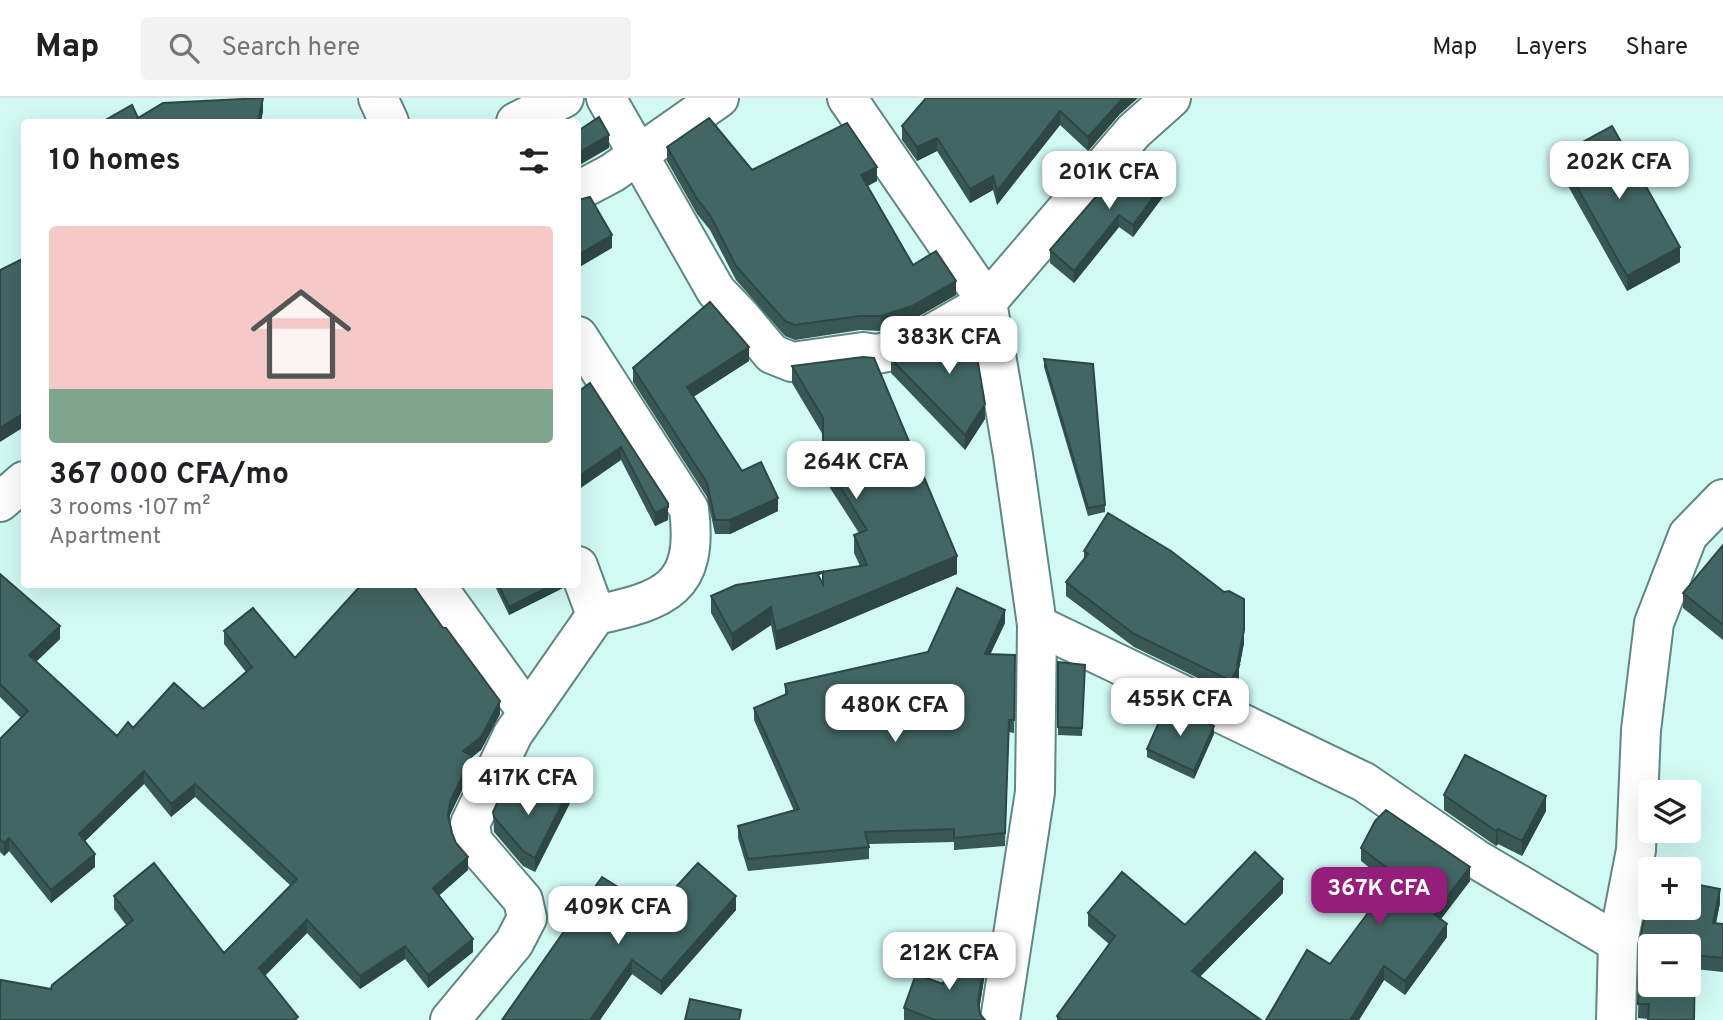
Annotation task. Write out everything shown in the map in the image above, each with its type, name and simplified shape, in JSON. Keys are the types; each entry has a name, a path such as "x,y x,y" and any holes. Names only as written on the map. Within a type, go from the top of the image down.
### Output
{"street":[{"path":"378,98 388,119"},
{"path":"522,119 564,98"},
{"path":"606,98 716,291 772,354 792,362 863,352 887,352 921,340 986,302 1134,131 1171,98"},
{"path":"581,189 612,173 719,98"},
{"path":"847,98 986,302 1013,455 1037,625 1035,792 1000,1020"},
{"path":"450,1020 514,943 527,918 523,900 473,842 470,824 513,734 596,615 641,605 671,590 684,568 692,537 689,509 581,340"},
{"path":"0,502 21,484"},
{"path":"1616,1020 1618,943 1636,850 1641,730 1654,623 1688,535 1723,499"},
{"path":"581,574 596,615"},
{"path":"438,588 528,713"},
{"path":"1037,625 1364,782 1476,859 1618,943"}],"building":[{"path":"263,98 259,119 107,119 132,105 138,118 163,103"},
{"path":"926,98 1123,98 1088,137 1060,111 997,191 993,176 970,189 937,138 917,147 902,126"},
{"path":"599,117 609,135 581,151 581,129"},
{"path":"709,118 752,170 847,123 877,167 861,175 913,265 936,251 956,281 912,306 881,316 860,316 795,325 785,321 736,266 710,215 697,199 667,147"},
{"path":"1612,126 1680,247 1627,276 1559,155"},
{"path":"1131,156 1165,181 1133,225 1119,215 1074,271 1050,250"},
{"path":"590,197 612,235 581,253 581,199"},
{"path":"21,260 21,415 0,428 0,270"},
{"path":"710,302 749,347 687,387 742,471 761,462 778,498 730,520 715,520 707,483 633,368"},
{"path":"971,322 985,404 965,435 891,359 932,344"},
{"path":"874,358 957,556 776,632 771,607 732,634 711,596 736,585 867,565 854,535 867,530 823,459 823,418 792,366"},
{"path":"1044,359 1093,364 1105,505 1088,508"},
{"path":"590,383 668,503 668,507 655,513 621,447 581,475 581,390"},
{"path":"1108,513 1171,551 1224,592 1229,591 1244,599 1244,630 1239,665 1231,681 1134,634 1066,582 1088,554 1084,551"},
{"path":"1723,545 1723,625 1683,593"},
{"path":"0,574 60,626 29,655 117,736 128,722 133,728 174,683 203,709 252,667 224,631 253,608 295,658 358,588 415,588 500,701 481,737 463,751 472,756 450,802 448,815 452,833 456,843 468,857 433,888 473,939 428,975 405,946 360,976 307,920 259,968 298,1017 293,1020 0,1020 1,980 51,989 52,985 133,920 114,896 154,863 224,953 297,879 195,784 171,804 144,771 79,834 95,854 51,890 9,838 4,843 0,839 0,739 28,711 0,684"},
{"path":"500,588 546,588 509,607"},
{"path":"957,588 1005,610 985,654 1015,655 1014,720 1009,720 1005,833 954,838 954,829 865,832 869,847 748,859 738,826 799,809 754,708 787,694 785,684 928,652"},
{"path":"1058,662 1085,665 1082,728 1058,727"},
{"path":"1167,704 1214,726 1194,771 1147,749"},
{"path":"1465,755 1546,796 1522,841 1498,829 1496,831 1444,795"},
{"path":"510,776 526,805 572,784 535,858 523,851 494,817 493,812"},
{"path":"1386,810 1470,867 1434,914 1447,924 1405,981 1384,966 1350,1020 1266,1020 1307,950 1330,964 1396,875 1361,848 1375,821"},
{"path":"1255,852 1283,879 1192,971 1261,1020 1062,1020 1057,1016 1115,936 1088,913 1122,872 1185,925"},
{"path":"698,863 736,896 661,981 632,960 590,1020 502,1020 602,877 655,910"},
{"path":"1701,885 1720,889 1713,923 1723,924 1723,958 1701,956 1701,934 1641,934 1644,920 1701,920"},
{"path":"950,952 978,963 981,957 985,958 978,1002 980,1014 985,1020 935,1020 904,1008 916,974 943,984"},
{"path":"1638,997 1694,997 1694,1020 1648,1020 1649,1004 1638,1004"},
{"path":"690,999 741,1010 739,1020 685,1020"}]}
